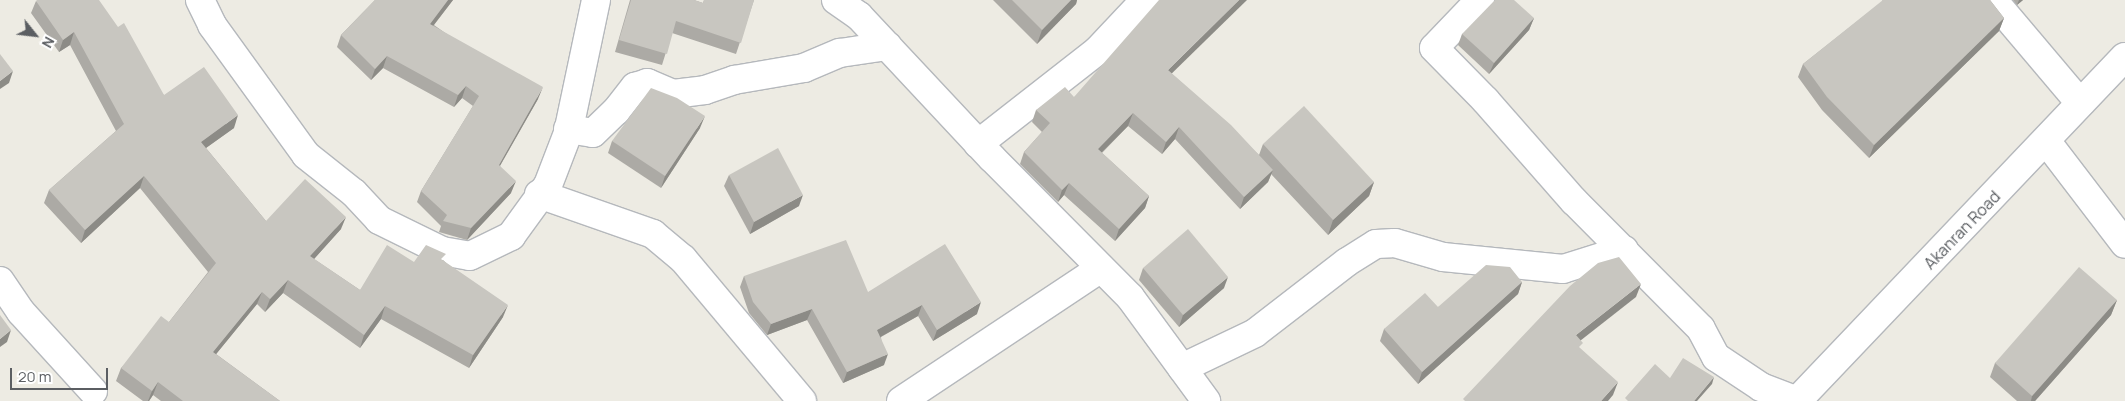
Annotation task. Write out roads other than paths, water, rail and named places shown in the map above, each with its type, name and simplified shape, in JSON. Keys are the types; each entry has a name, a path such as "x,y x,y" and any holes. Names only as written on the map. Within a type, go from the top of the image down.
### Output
{"street":[{"path":"200,0 212,26 306,155 354,193 379,220 442,251 470,256 511,236 539,194 548,185 568,129 596,0"},
{"path":"836,0 859,16 978,144 1130,297 1206,401"},
{"path":"978,144 1097,51 1145,0"},
{"path":"1480,0 1434,48 1701,329 1716,358 1761,387 1798,401"},
{"path":"1993,0 2080,104"},
{"path":"568,129 593,132 616,112 635,87 647,83 673,94 705,90 734,80 804,68 840,53 887,46"},
{"name":"Akanran Road","path":"1798,401 2047,142 2125,57"},
{"path":"2047,142 2125,244"},
{"path":"539,194 653,234 683,259 802,401"},
{"path":"1182,368 1255,334 1347,262 1376,244 1395,243 1443,257 1563,269 1624,250"},
{"path":"901,401 1101,268"},
{"path":"0,280 21,312 93,390"}]}
